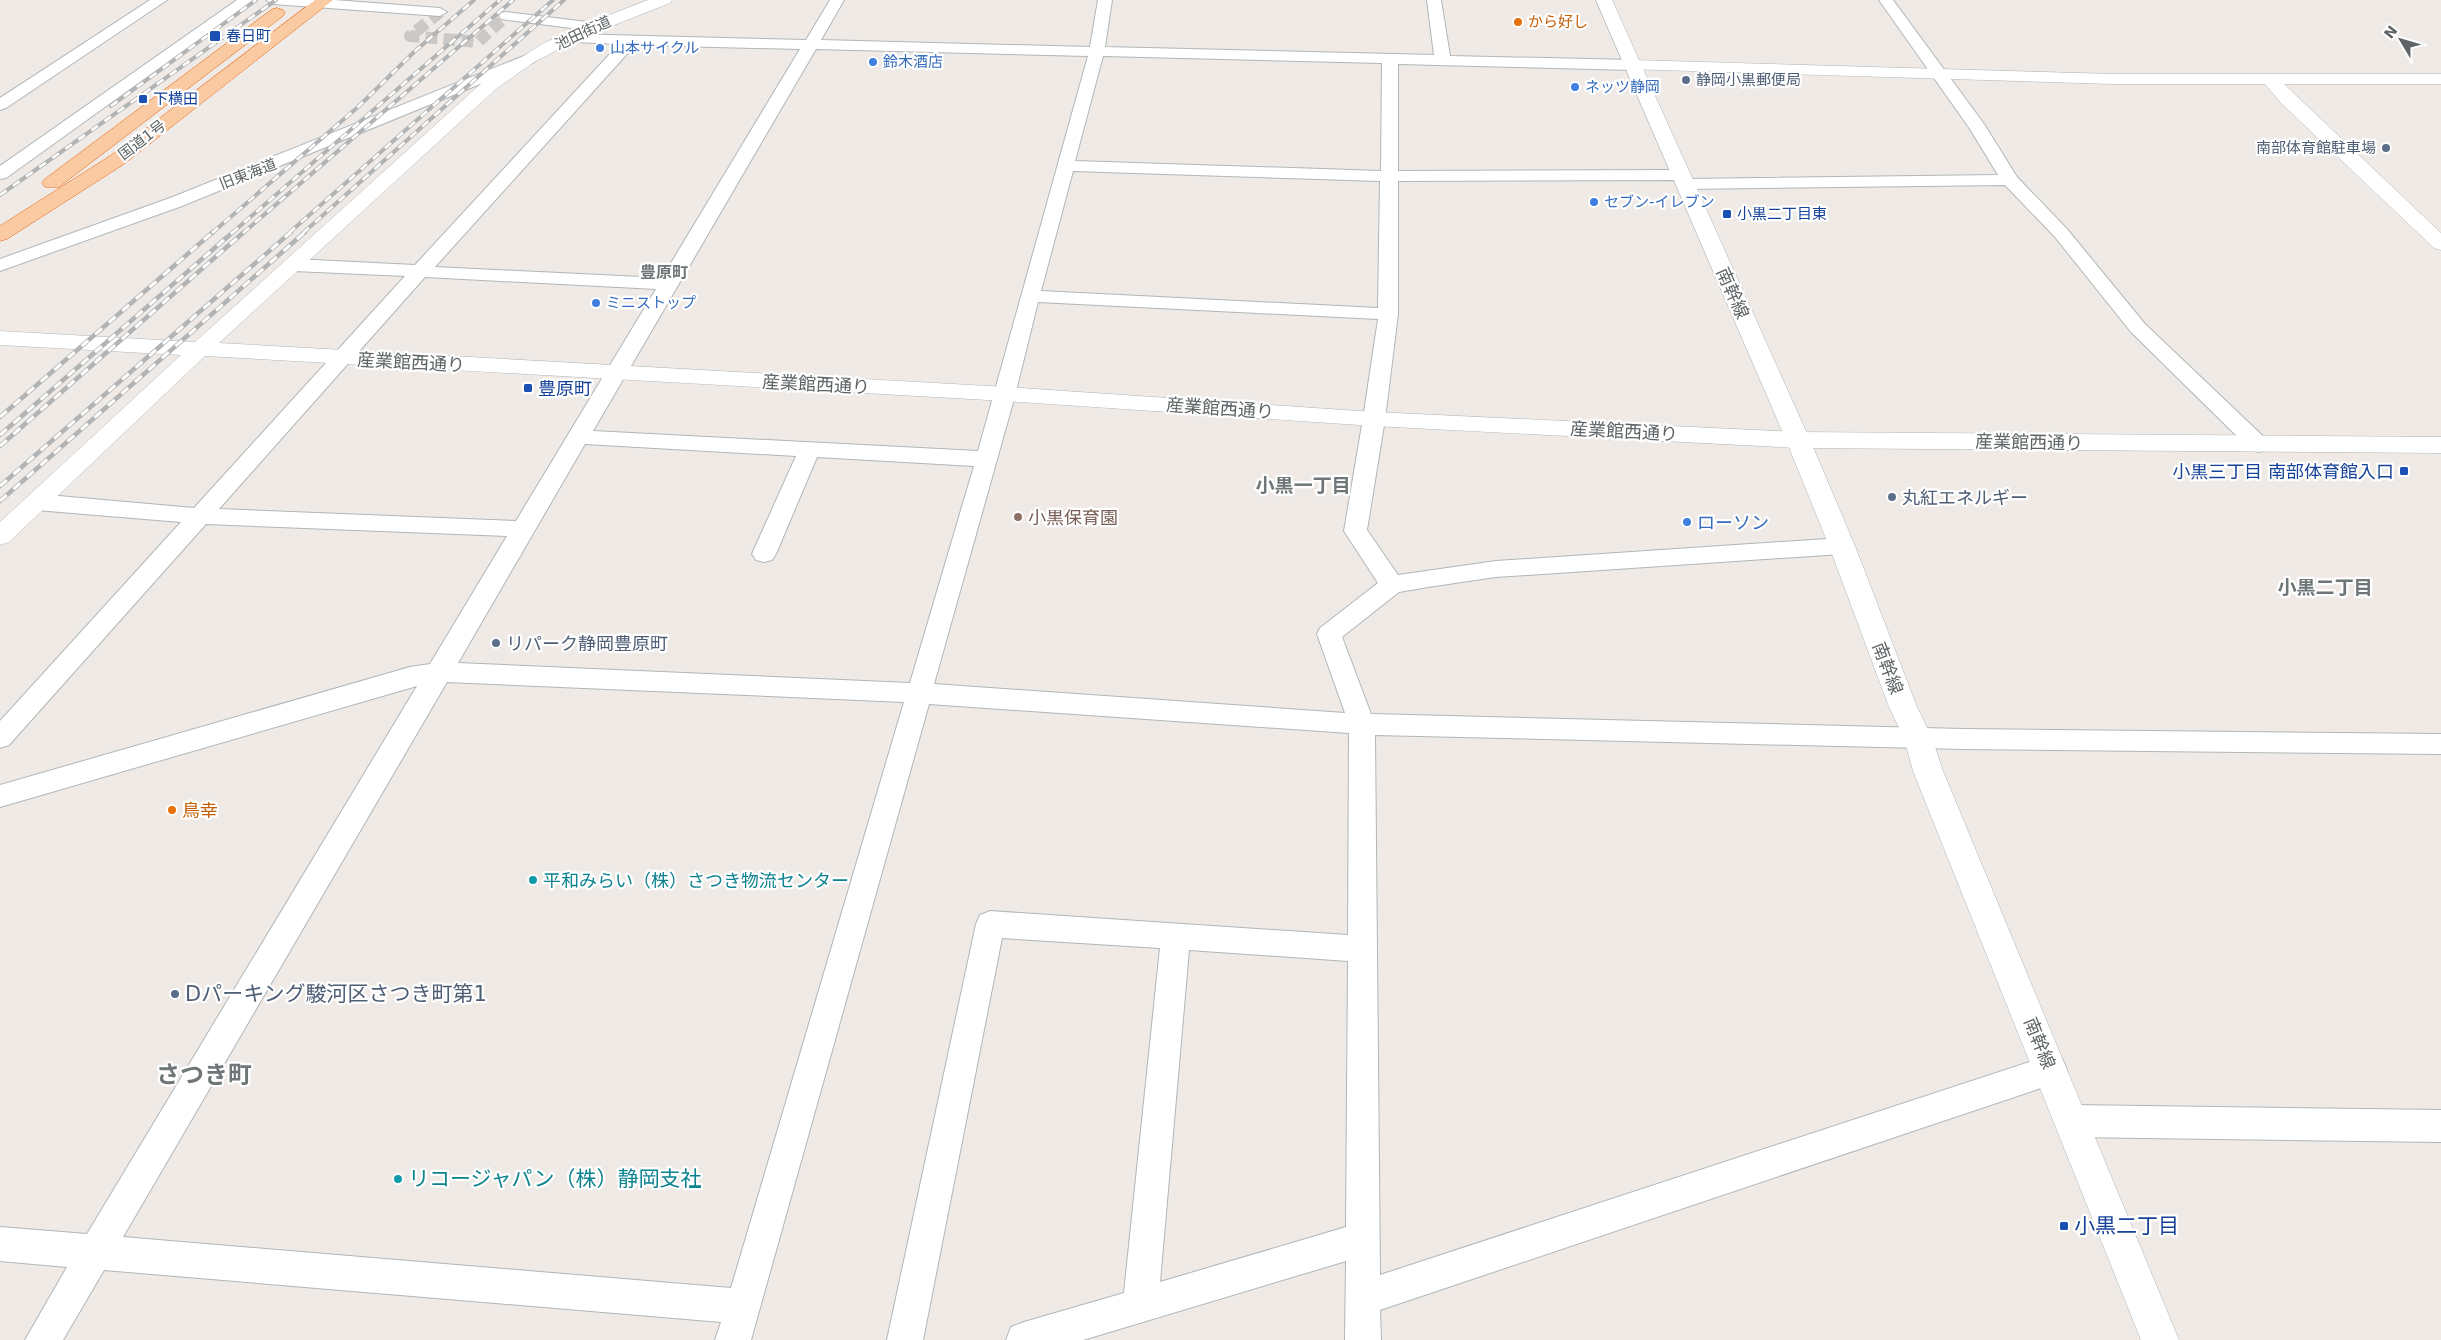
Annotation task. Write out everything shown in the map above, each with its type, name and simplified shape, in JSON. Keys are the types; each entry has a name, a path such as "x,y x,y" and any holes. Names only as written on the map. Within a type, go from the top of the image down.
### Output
{"highway":[{"name":"国道1号","path":"0,224 98,146 293,1"},
{"name":"国道1号","path":"0,235 117,160 322,2"}],"street":[{"path":"0,105 160,0"},
{"path":"0,174 247,0"},
{"path":"273,0 322,2 440,12"},
{"name":"池田街道","path":"0,536 199,350 490,85 532,58 595,27 664,0"},
{"path":"43,1340 441,672 615,373 837,0"},
{"path":"733,1340 918,693 1006,394 1030,296 1097,51 1105,0"},
{"path":"1434,0 1443,61"},
{"name":"南幹線","path":"1604,0 1798,440 1842,546 1903,707 1918,738 1928,771 2052,1070 2160,1340"},
{"path":"1886,0 1978,128 2010,180 2061,233 2138,328 2258,445"},
{"path":"506,16 595,27"},
{"path":"575,37 2113,79 2441,79"},
{"path":"0,738 631,40"},
{"name":"旧東海道","path":"0,265 135,218 532,58"},
{"path":"1390,60 1388,314 1374,418 1355,532 1392,585"},
{"path":"2270,79 2287,99 2441,244"},
{"path":"1065,166 1390,176 1683,180 2010,180"},
{"path":"60,244 91,224 235,170"},
{"path":"294,264 668,284"},
{"path":"1030,296 1388,314"},
{"name":"産業館西通り","path":"0,338 343,359 1006,394 1374,418 1798,440 2441,446"},
{"path":"578,437 987,459"},
{"path":"764,554 810,449"},
{"path":"36,502 199,516 524,529"},
{"path":"1363,1340 1362,724 1329,634 1392,585 1496,569 1842,546"},
{"path":"0,796 410,677 441,672 918,693 1362,724 1918,738 2441,744"},
{"path":"905,1340 990,924 1362,949"},
{"path":"1140,1306 1176,937"},
{"path":"1362,1298 2052,1070"},
{"path":"2072,1121 2441,1126"},
{"path":"1024,1340 1362,1240"},
{"path":"0,1244 742,1306"}],"tunnel":[{"path":"440,12 410,36 478,42 506,16"}],"railway":[{"path":"111,106 256,0"},
{"path":"0,195 276,0"},
{"path":"212,233 358,107 414,52 474,0"},
{"path":"232,233 500,0"},
{"path":"243,233 513,0"},
{"path":"289,233 553,0"},
{"path":"303,233 564,0"},
{"path":"0,417 213,232"},
{"path":"0,435 233,232"},
{"path":"0,446 244,232"},
{"path":"0,486 291,232"},
{"path":"0,501 305,232"}],"place":[{"name":"から好し","path":"1518,22"},
{"name":"春日町","path":"215,36"},
{"name":"山本サイクル","path":"600,48"},
{"name":"鈴木酒店","path":"873,62"},
{"name":"静岡小黒郵便局","path":"1686,80"},
{"name":"ネッツ静岡","path":"1575,87"},
{"name":"下横田","path":"143,99"},
{"name":"南部体育館駐車場","path":"2386,148"},
{"name":"セブン-イレブン","path":"1594,202"},
{"name":"小黒二丁目東","path":"1727,214"},
{"name":"ミニストップ","path":"596,303"},
{"name":"豊原町","path":"528,388"},
{"name":"小黒三丁目 南部体育館入口","path":"2404,471"},
{"name":"丸紅エネルギー","path":"1892,497"},
{"name":"小黒保育園","path":"1018,517"},
{"name":"ローソン","path":"1687,522"},
{"name":"リパーク静岡豊原町","path":"496,643"},
{"name":"鳥幸","path":"172,810"},
{"name":"平和みらい（株）さつき物流センター","path":"533,880"},
{"name":"Dパーキング駿河区さつき町第1","path":"175,994"},
{"name":"リコージャパン（株）静岡支社","path":"398,1179"},
{"name":"小黒二丁目","path":"2064,1226"}],"district":[{"name":"豊原町","path":"664,272"},
{"name":"小黒一丁目","path":"1303,485"},
{"name":"小黒二丁目","path":"2325,587"},
{"name":"さつき町","path":"204,1075"}]}
